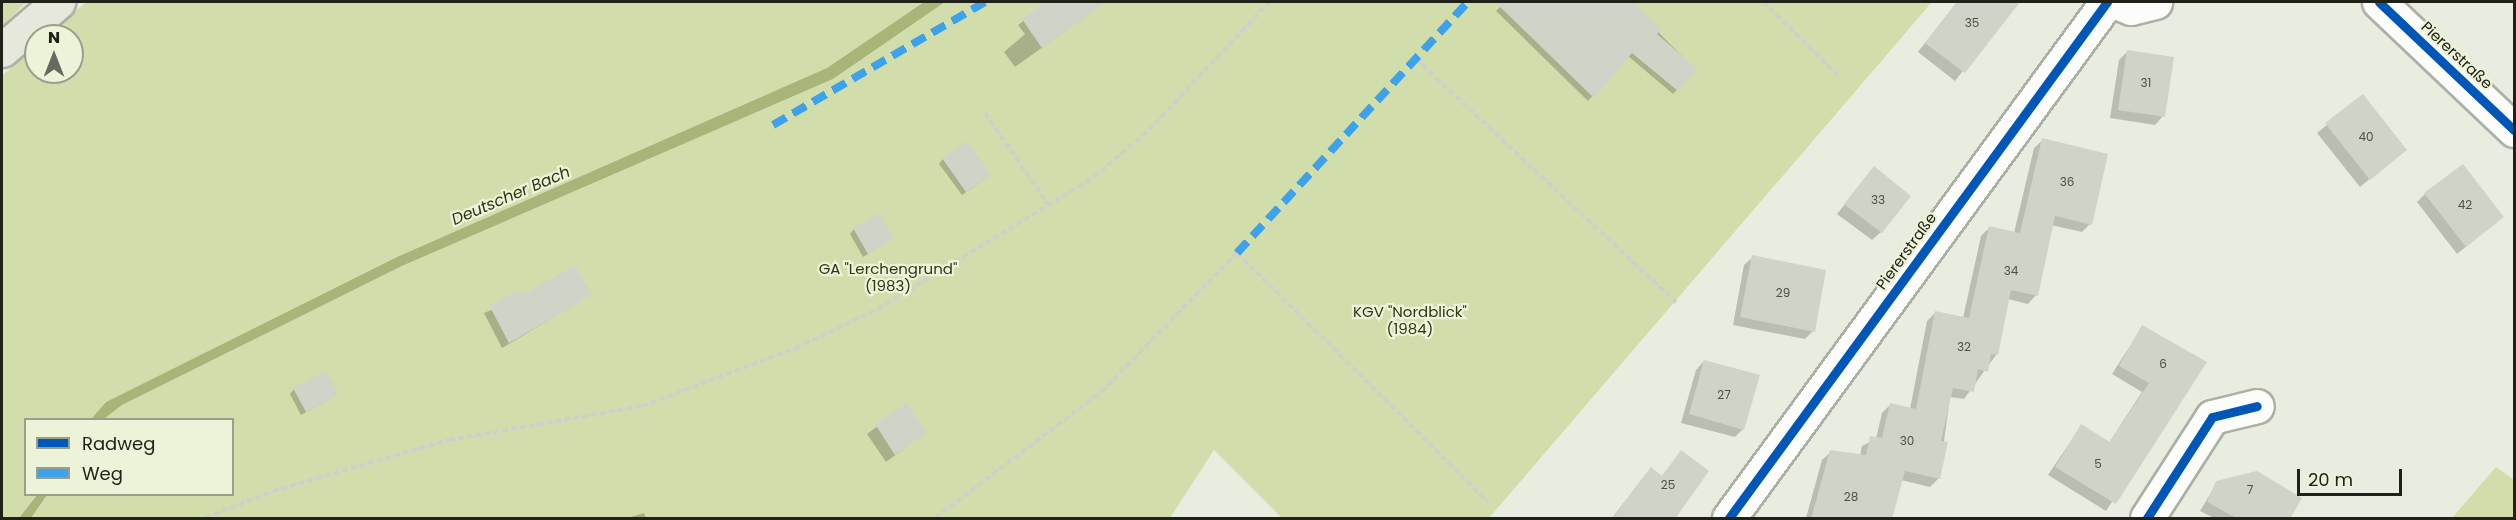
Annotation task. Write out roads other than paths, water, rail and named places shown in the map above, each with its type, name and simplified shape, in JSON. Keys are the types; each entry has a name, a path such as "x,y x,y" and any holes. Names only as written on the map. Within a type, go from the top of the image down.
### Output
{"main road":[{"path":"2,50 58,2"}],"street":[{"name":"Piererstraße","path":"1730,519 2107,2"},
{"path":"2116,2 2131,8 2155,2"},
{"name":"Piererstraße","path":"2379,2 2514,130"},
{"path":"2147,519 2212,417 2257,406"}],"water label":[{"name":"Deutscher Bach","path":"511,196"}],"park label":[{"name":"GA \"Lerchengrund\" (1983)","path":"888,276"},
{"name":"KGV \"Nordblick\" (1984)","path":"1410,320"}]}
